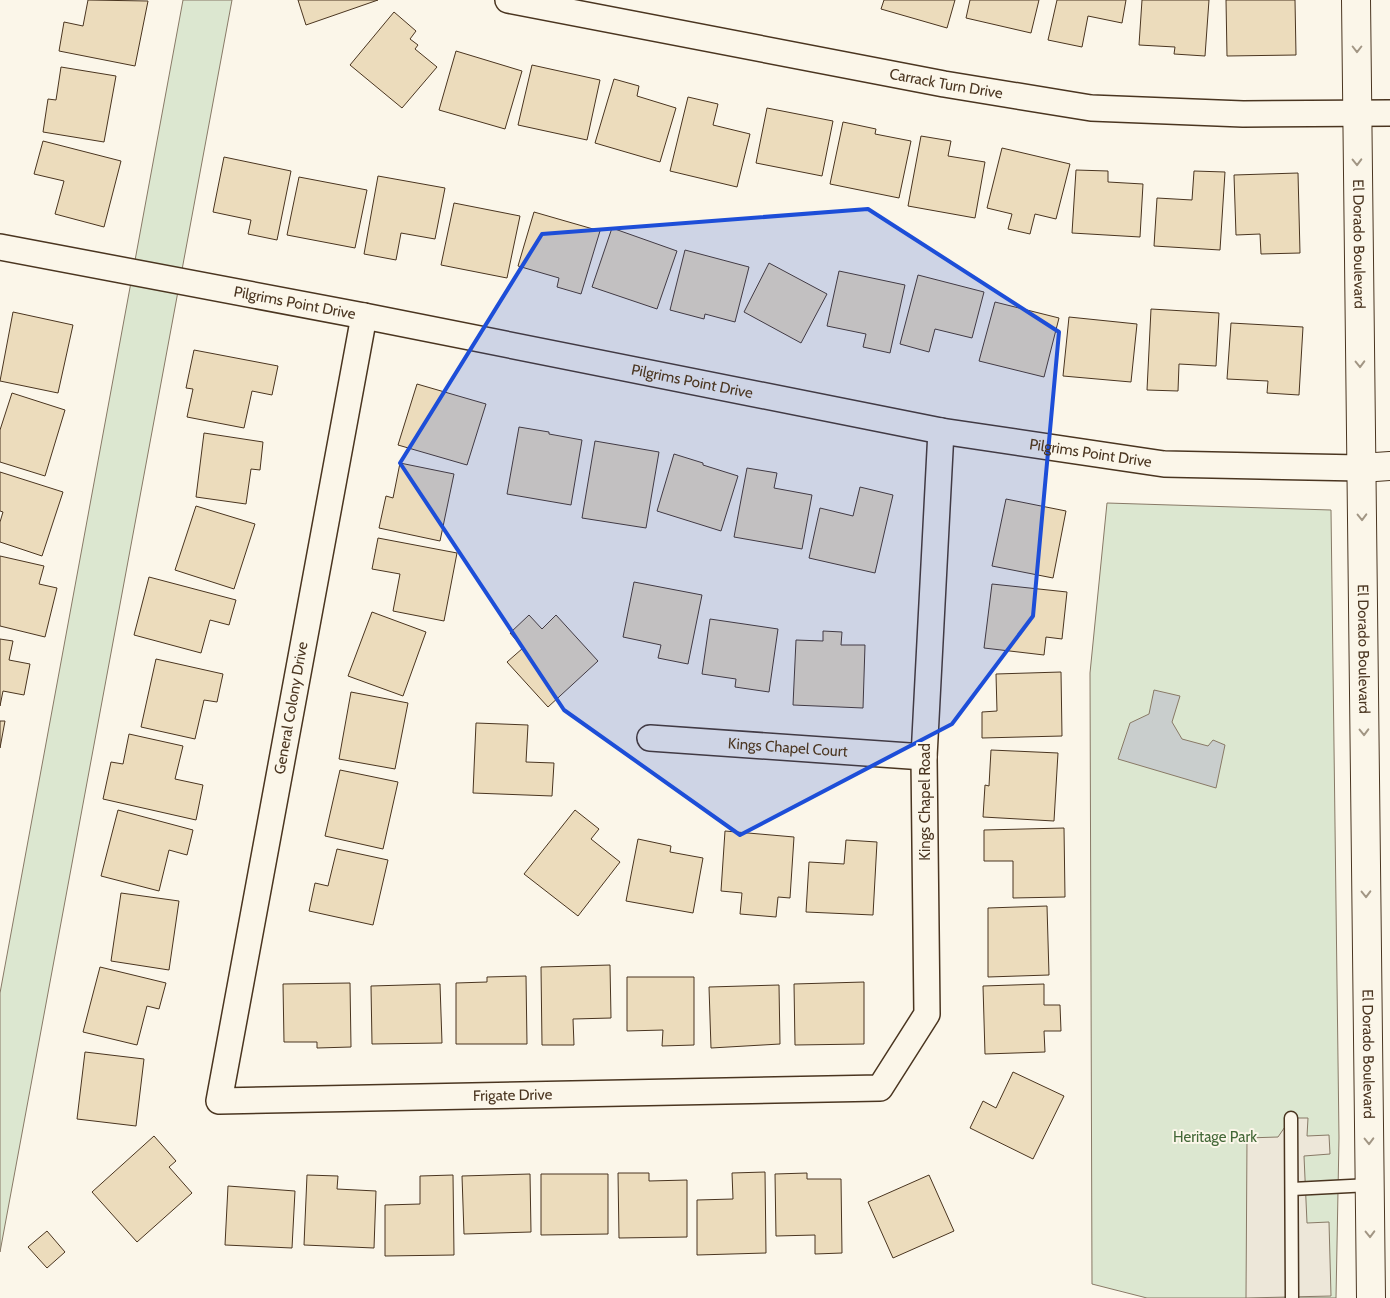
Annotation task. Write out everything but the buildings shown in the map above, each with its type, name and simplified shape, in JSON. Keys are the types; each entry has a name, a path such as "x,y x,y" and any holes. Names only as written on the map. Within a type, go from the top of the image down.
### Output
{"main road":[{"name":"El Dorado Boulevard","path":"1356,0 1361,468 1380,1185 1371,1298"},
{"name":"Pilgrims Point Drive","path":"1361,468 1390,466"}],"street":[{"name":"Carrack Turn Drive","path":"508,0 944,84 1091,108 1243,114 1390,113"},
{"name":"Pilgrims Point Drive","path":"0,247 364,316 940,431 1164,464 1361,468"},
{"name":"General Colony Drive","path":"219,1101 364,316"},
{"name":"Kings Chapel Road","path":"808,1089 880,1088 927,1014 924,757 940,431"},
{"name":"Kings Chapel Court","path":"650,738 924,757"},
{"name":"Frigate Drive","path":"219,1101 808,1089"}],"lane":[{"path":"1291,1118 1292,1298"},
{"path":"1292,1189 1380,1185"}],"highlighted area":[{"path":"868,209 1059,332 1033,616 952,724 740,835 564,710 400,463 542,234"}],"green space":[{"path":"183,0 232,0 0,1252 0,993"},
{"name":"Heritage Park","path":"1107,503 1331,510 1339,1138 1336,1298 1147,1298 1092,1284 1090,673"}],"shaded area":[{"path":"1154,690 1180,696 1172,722 1182,739 1208,746 1213,740 1225,745 1216,788 1118,759 1130,723 1149,714"},
{"path":"1291,1118 1308,1118 1307,1136 1329,1135 1330,1154 1304,1156 1307,1223 1329,1222 1331,1296 1246,1298 1247,1138 1278,1137"}]}
